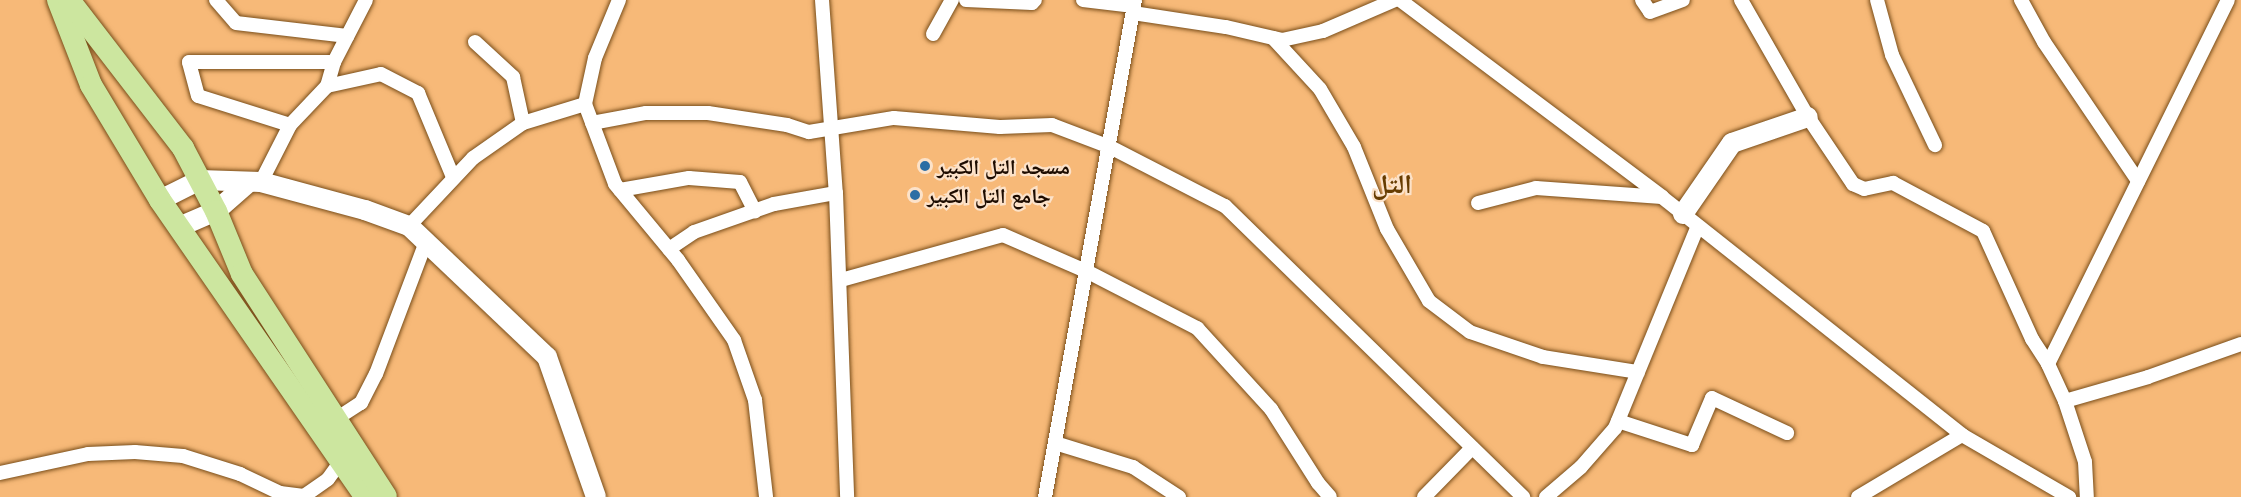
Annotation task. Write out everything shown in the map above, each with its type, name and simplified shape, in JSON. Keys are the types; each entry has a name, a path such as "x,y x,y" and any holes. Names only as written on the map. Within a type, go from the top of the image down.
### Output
{"main road":[{"path":"58,0 91,86 159,200 366,497"},
{"path":"69,0 183,148 216,211 242,274 386,497"},
{"path":"1683,213 1732,143 1808,117"},
{"path":"159,200 200,180 255,182 365,210 409,226 547,357 596,497"},
{"path":"180,227 216,211 255,182"}],"street":[{"path":"216,0 236,23 347,36"},
{"path":"255,182 291,126 327,86 334,62 366,0"},
{"path":"619,0 595,58 585,104 615,184 669,249 734,339 755,400 766,497"},
{"path":"822,0 841,280 847,497"},
{"path":"933,34 952,0"},
{"path":"966,0 1032,3 1035,0"},
{"path":"1083,0 1134,6 1282,40 1323,31 1397,0 1683,213 1962,435 2069,497"},
{"path":"1642,0 1650,12 1683,0"},
{"path":"1741,0 1808,117 1853,184 1864,189 1893,183 1982,230 2032,339 2048,364 2065,401 2085,462 2087,497"},
{"path":"1877,0 1892,55 1935,145"},
{"path":"2021,0 2044,42 2138,182"},
{"path":"2048,364 2228,0"},
{"path":"1045,497 1088,272 1134,6"},
{"path":"1273,38 1320,89 1354,147 1387,229 1429,301 1470,332 1543,357 1638,372"},
{"path":"475,42 513,77 523,123"},
{"path":"291,126 198,96 189,62 334,62"},
{"path":"327,86 381,74 418,93 453,177"},
{"path":"409,226 473,158 523,123 585,104"},
{"path":"592,123 646,113 708,113 787,126 809,132 894,118 1000,127 1052,126 1110,147 1226,206 1523,497"},
{"path":"620,190 689,178 740,182 755,211"},
{"path":"1478,203 1536,188 1662,197"},
{"path":"669,249 694,232 774,204 836,193"},
{"path":"1546,497 1581,466 1618,421 1698,226"},
{"path":"841,280 1003,235 1088,272 1197,328 1271,409 1318,483 1330,497"},
{"path":"336,419 360,403 376,374 426,242"},
{"path":"2065,401 2148,377 2241,344"},
{"path":"1618,421 1692,445 1712,398 1787,434"},
{"path":"1858,497 1962,435"},
{"path":"1055,443 1133,467 1179,497"},
{"path":"1424,497 1472,448"},
{"path":"0,473 88,454 135,452 183,456 240,474 280,493 304,497 328,479 342,460"}],"place":[{"name":"مسجد التل الكبير","path":"925,166"},
{"name":"جامع التل الكبير","path":"915,195"}],"district":[{"name":"التل","path":"1392,183"}]}
